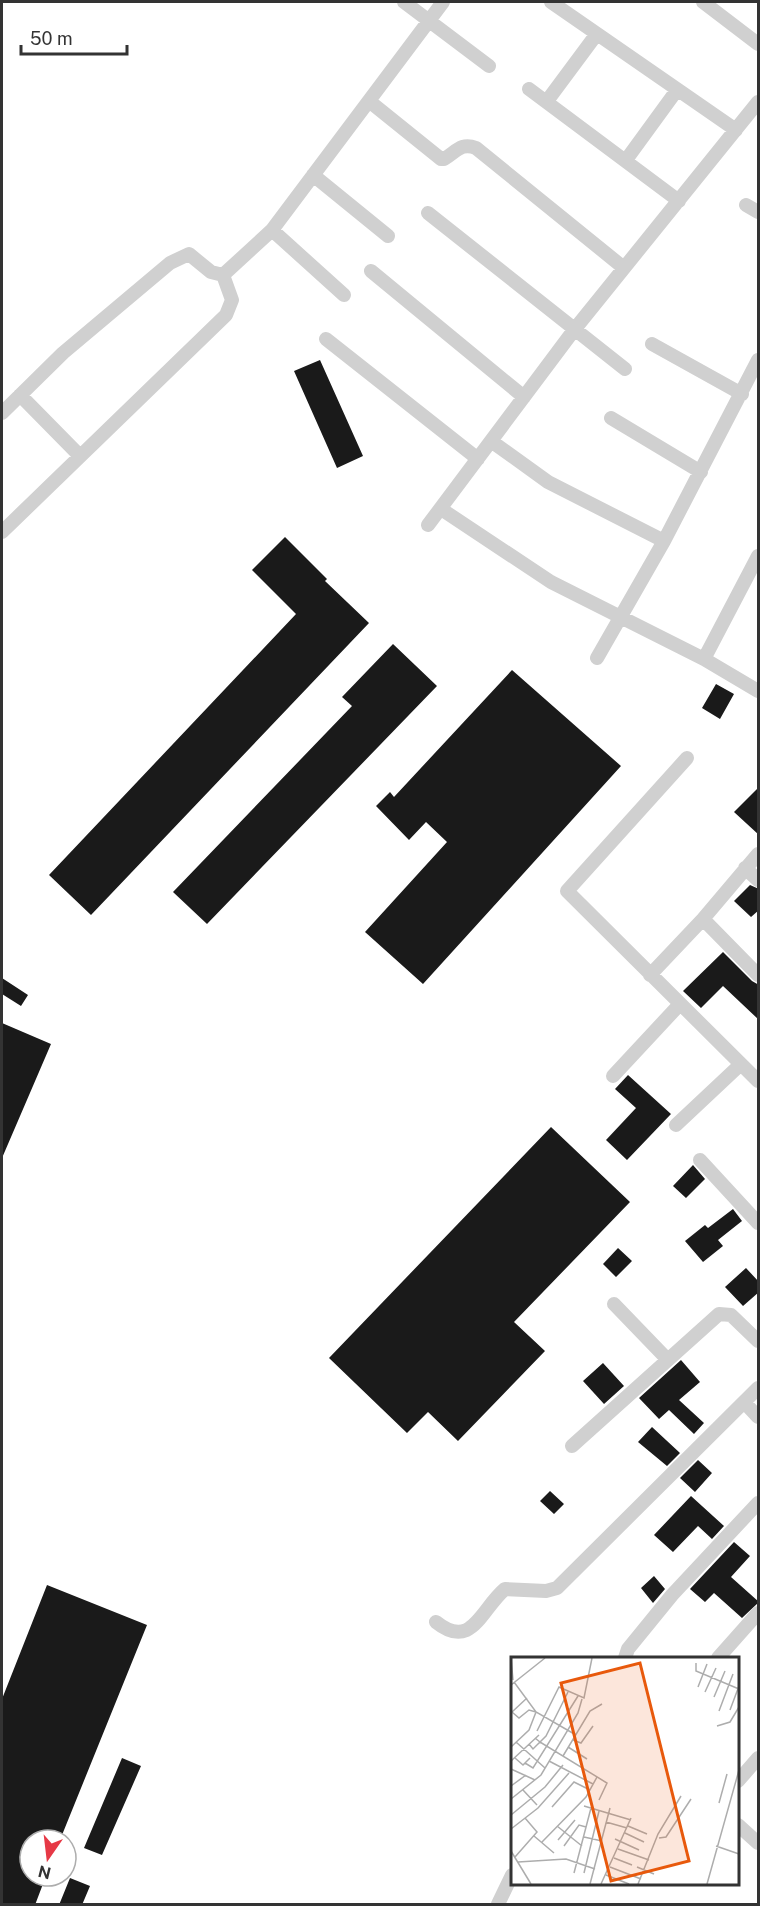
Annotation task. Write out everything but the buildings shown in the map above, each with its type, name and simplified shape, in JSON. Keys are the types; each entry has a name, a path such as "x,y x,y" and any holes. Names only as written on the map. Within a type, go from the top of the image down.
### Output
{"street":[{"path":"404,2 489,66"},
{"path":"224,275 272,230 443,2"},
{"path":"551,2 736,130"},
{"path":"703,2 759,44"},
{"path":"548,101 596,35"},
{"path":"529,89 679,201"},
{"path":"626,160 677,90"},
{"path":"369,101 441,159 462,146 476,148 624,268"},
{"path":"428,525 574,330 759,102"},
{"path":"313,175 388,236"},
{"path":"428,213 625,369"},
{"path":"272,230 344,295"},
{"path":"2,413 63,353 170,263 189,254 211,273 224,275"},
{"path":"371,272 524,397"},
{"path":"2,532 226,315 232,300 224,275"},
{"path":"327,339 478,459"},
{"path":"652,344 742,394"},
{"path":"597,658 664,541 742,394 754,381 759,360"},
{"path":"20,395 80,456"},
{"path":"610,418 701,472"},
{"path":"491,441 548,482 664,541"},
{"path":"441,509 551,582 704,659 759,691"},
{"path":"704,659 759,556"},
{"path":"687,758 567,891 759,1081"},
{"path":"650,975 703,919 759,854"},
{"path":"745,868 759,880"},
{"path":"703,919 759,975"},
{"path":"613,1076 680,1004"},
{"path":"676,1125 741,1064"},
{"path":"700,1160 759,1222"},
{"path":"614,1304 668,1360"},
{"path":"572,1446 719,1314 731,1315 759,1341"},
{"path":"436,1622 446,1631 463,1632 472,1628 505,1589 557,1588 759,1388"},
{"path":"744,1402 759,1417"},
{"path":"626,1657 628,1649 672,1595 759,1503"},
{"path":"720,1657 759,1613"},
{"path":"739,1780 759,1758"},
{"path":"739,1826 759,1843"},
{"path":"498,1905 511,1879"}]}
